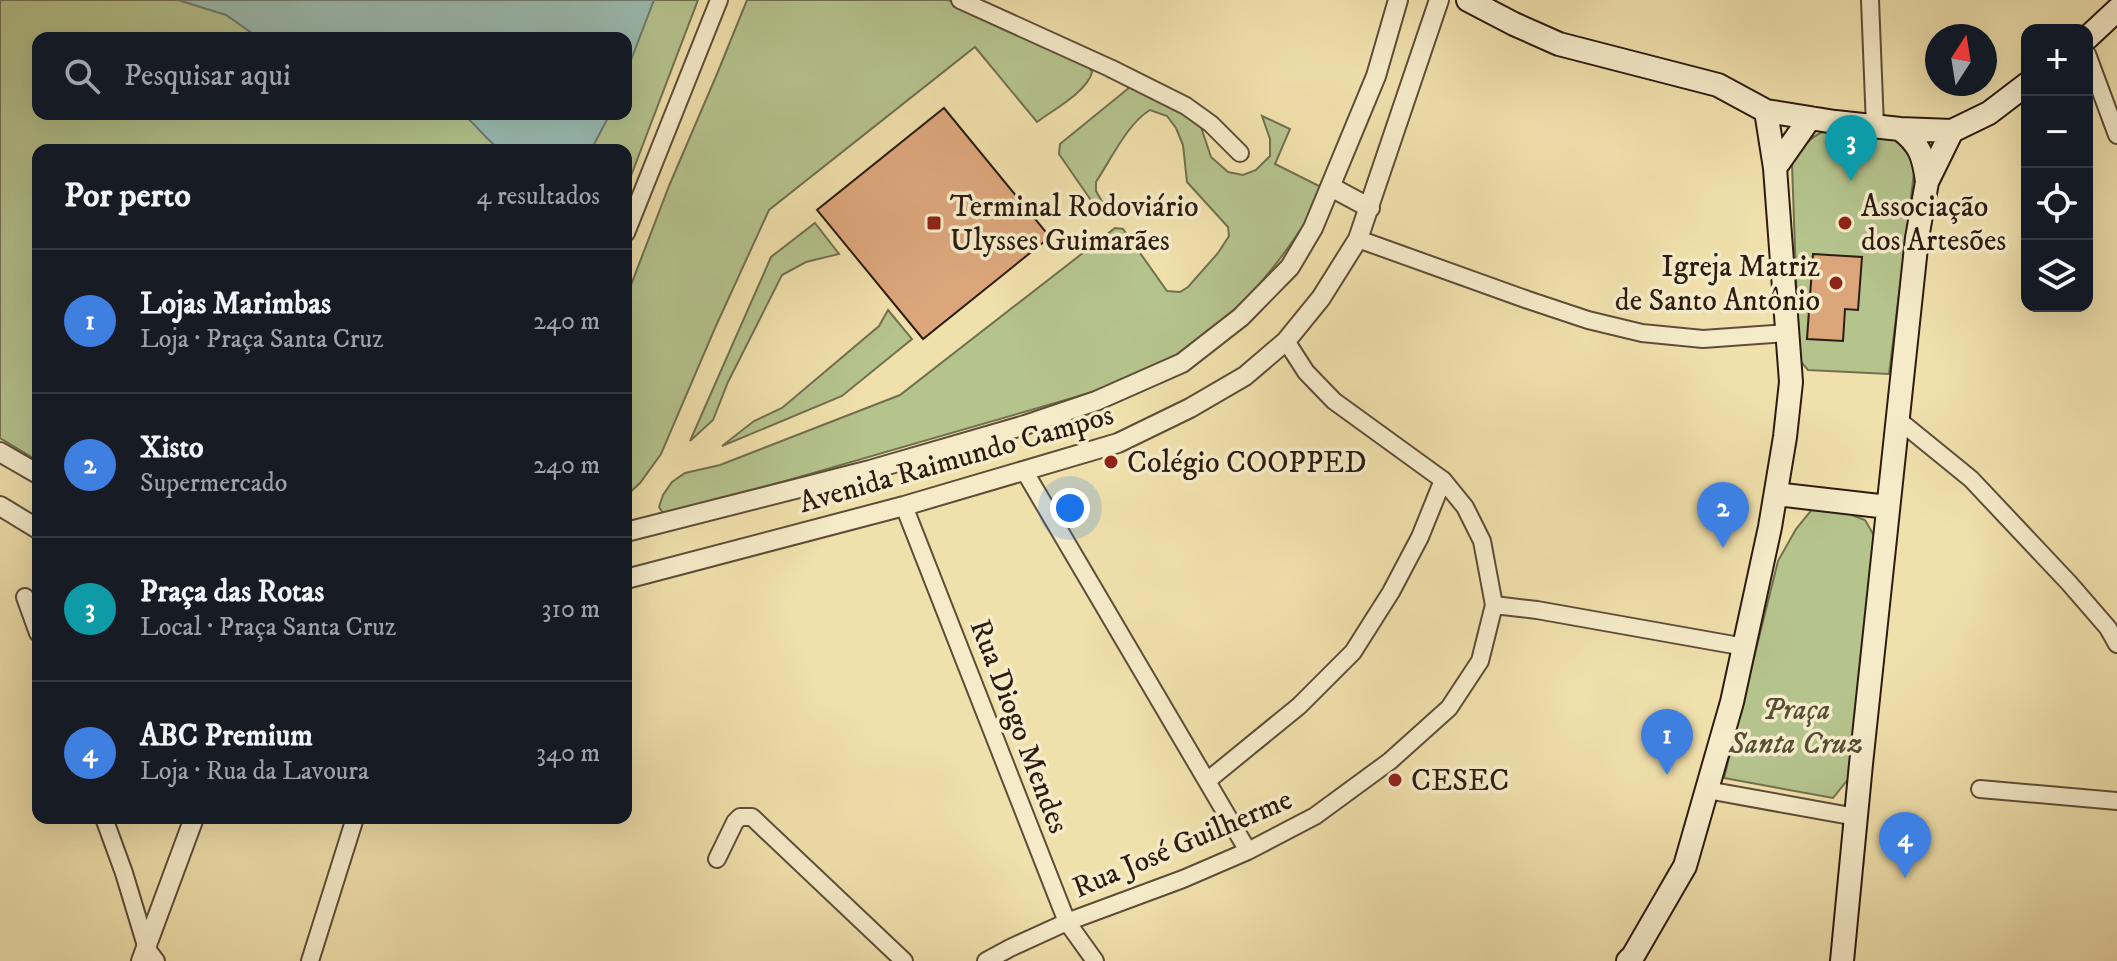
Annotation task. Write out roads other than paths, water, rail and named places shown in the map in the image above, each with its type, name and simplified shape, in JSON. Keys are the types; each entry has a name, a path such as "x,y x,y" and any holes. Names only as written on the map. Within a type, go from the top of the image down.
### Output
{"main road":[{"path":"1468,0 1559,44 1718,85 1766,111 1900,129 1952,131 1989,113 2021,89"},
{"path":"2093,32 2117,10"},
{"path":"1628,961 1685,866 1732,702 1776,494 1791,382 1775,168 1766,111"},
{"path":"1775,168 1810,118"},
{"path":"1900,129 1919,148 1927,182"},
{"path":"1842,961 1917,238 1927,182 1952,131"},
{"path":"1776,494 1888,507"}],"street":[{"path":"632,218 719,0"},
{"path":"960,0 1186,106 1211,124 1240,153"},
{"name":"Avenida Raimundo Campos","path":"632,530 870,470 1025,425 1096,401 1182,363 1241,317 1290,267 1313,228 1376,76 1398,0"},
{"name":"Avenida Raimundo Campos","path":"632,577 904,506 1118,443 1190,408 1245,376 1286,341 1321,298 1358,239 1439,0"},
{"path":"1870,0 1875,126"},
{"path":"2093,70 2117,135"},
{"path":"1331,187 1370,208"},
{"path":"1358,239 1588,320 1642,333 1703,339 1787,333"},
{"name":"Rua José Guilherme","path":"986,961 1067,922 1248,851 1315,816 1390,761 1449,708 1480,661 1494,605 1482,541 1465,507 1443,480 1334,401 1306,372 1286,341"},
{"path":"1896,418 1971,479 2069,583 2108,628 2117,644"},
{"path":"0,452 32,471"},
{"path":"1025,472 1248,851"},
{"path":"1207,781 1299,706 1353,652 1391,592 1420,537 1443,480"},
{"path":"0,506 32,525"},
{"name":"Rua Diogo Mendes","path":"904,506 1067,922 1095,961"},
{"path":"25,597 32,616"},
{"path":"1494,605 1745,647"},
{"path":"1980,789 2117,801"},
{"path":"1707,790 1856,817"},
{"path":"717,859 735,822 740,817 752,817 904,961"},
{"path":"106,824 148,957"},
{"path":"148,957 192,824"},
{"path":"310,961 353,824"}],"water":[{"path":"178,0 654,0 632,57 632,32 250,32 226,15"},
{"path":"469,120 607,120 594,144 494,144"}],"place":[{"name":"Praça das Rotas","path":"1851,181"},
{"name":"Terminal Rodoviário Ulysses Guimarães","path":"934,223"},
{"name":"Associação dos Artesões","path":"1845,223"},
{"name":"Igreja Matriz de Santo Antônio","path":"1836,283"},
{"name":"Colégio COOPPED","path":"1111,462"},
{"name":"Xisto","path":"1723,548"},
{"name":"Lojas Marimbas","path":"1667,775"},
{"name":"CESEC","path":"1395,780"},
{"name":"ABC Premium","path":"1905,878"}],"park label":[{"name":"Praça Santa Cruz","path":"1796,726"}]}
